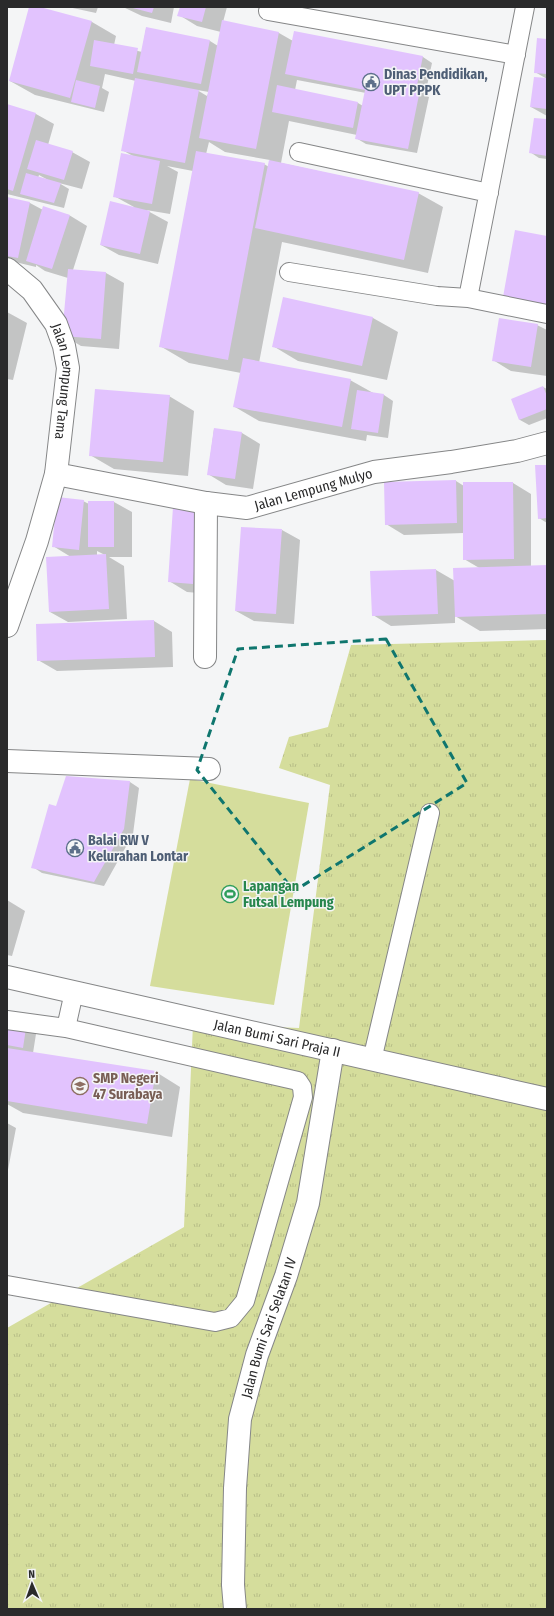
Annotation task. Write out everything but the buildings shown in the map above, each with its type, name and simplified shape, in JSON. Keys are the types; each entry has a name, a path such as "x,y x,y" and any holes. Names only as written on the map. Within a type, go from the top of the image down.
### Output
{"street":[{"name":"Jalan Lempung Tama","path":"7,269 32,290 56,324 64,346 68,368 56,474 37,541 7,626"},
{"name":"Jalan Lempung Mulyo","path":"56,474 206,503 247,508 374,472 451,462 517,451 547,443"},
{"path":"205,657 206,503"},
{"path":"7,762 209,769"},
{"name":"Jalan Bumi Sari Praja II","path":"7,977 547,1099"},
{"name":"Jalan Bumi Sari Selatan IV","path":"235,1609 233,1586 235,1488 240,1419 257,1355 286,1276 308,1203 333,1050"}],"lane":[{"path":"468,298 525,7"},
{"path":"268,11 516,55"},
{"path":"299,152 489,193"},
{"path":"289,272 437,296 468,298 547,314"},
{"path":"372,1060 430,813"},
{"path":"66,1028 74,992"},
{"path":"7,1020 66,1028 298,1081 302,1087 303,1097 245,1302 231,1318 215,1322 7,1285"}],"highlighted area":[{"path":"386,639 467,783 294,891 197,770 238,649"}],"green space":[{"path":"547,640 547,1609 7,1609 7,1328 184,1227 193,1024 299,1028 330,785 279,768 289,737 328,727 351,645"},
{"name":"Lapangan Futsal Lempung","path":"190,779 309,803 274,1005 150,986"}],"place":[{"name":"Dinas Pendidikan, UPT PPPK","path":"371,82"},
{"name":"Balai RW V Kelurahan Lontar","path":"75,848"},
{"name":"Lapangan Futsal Lempung","path":"230,894"},
{"name":"SMP Negeri 47 Surabaya","path":"80,1086"}]}
